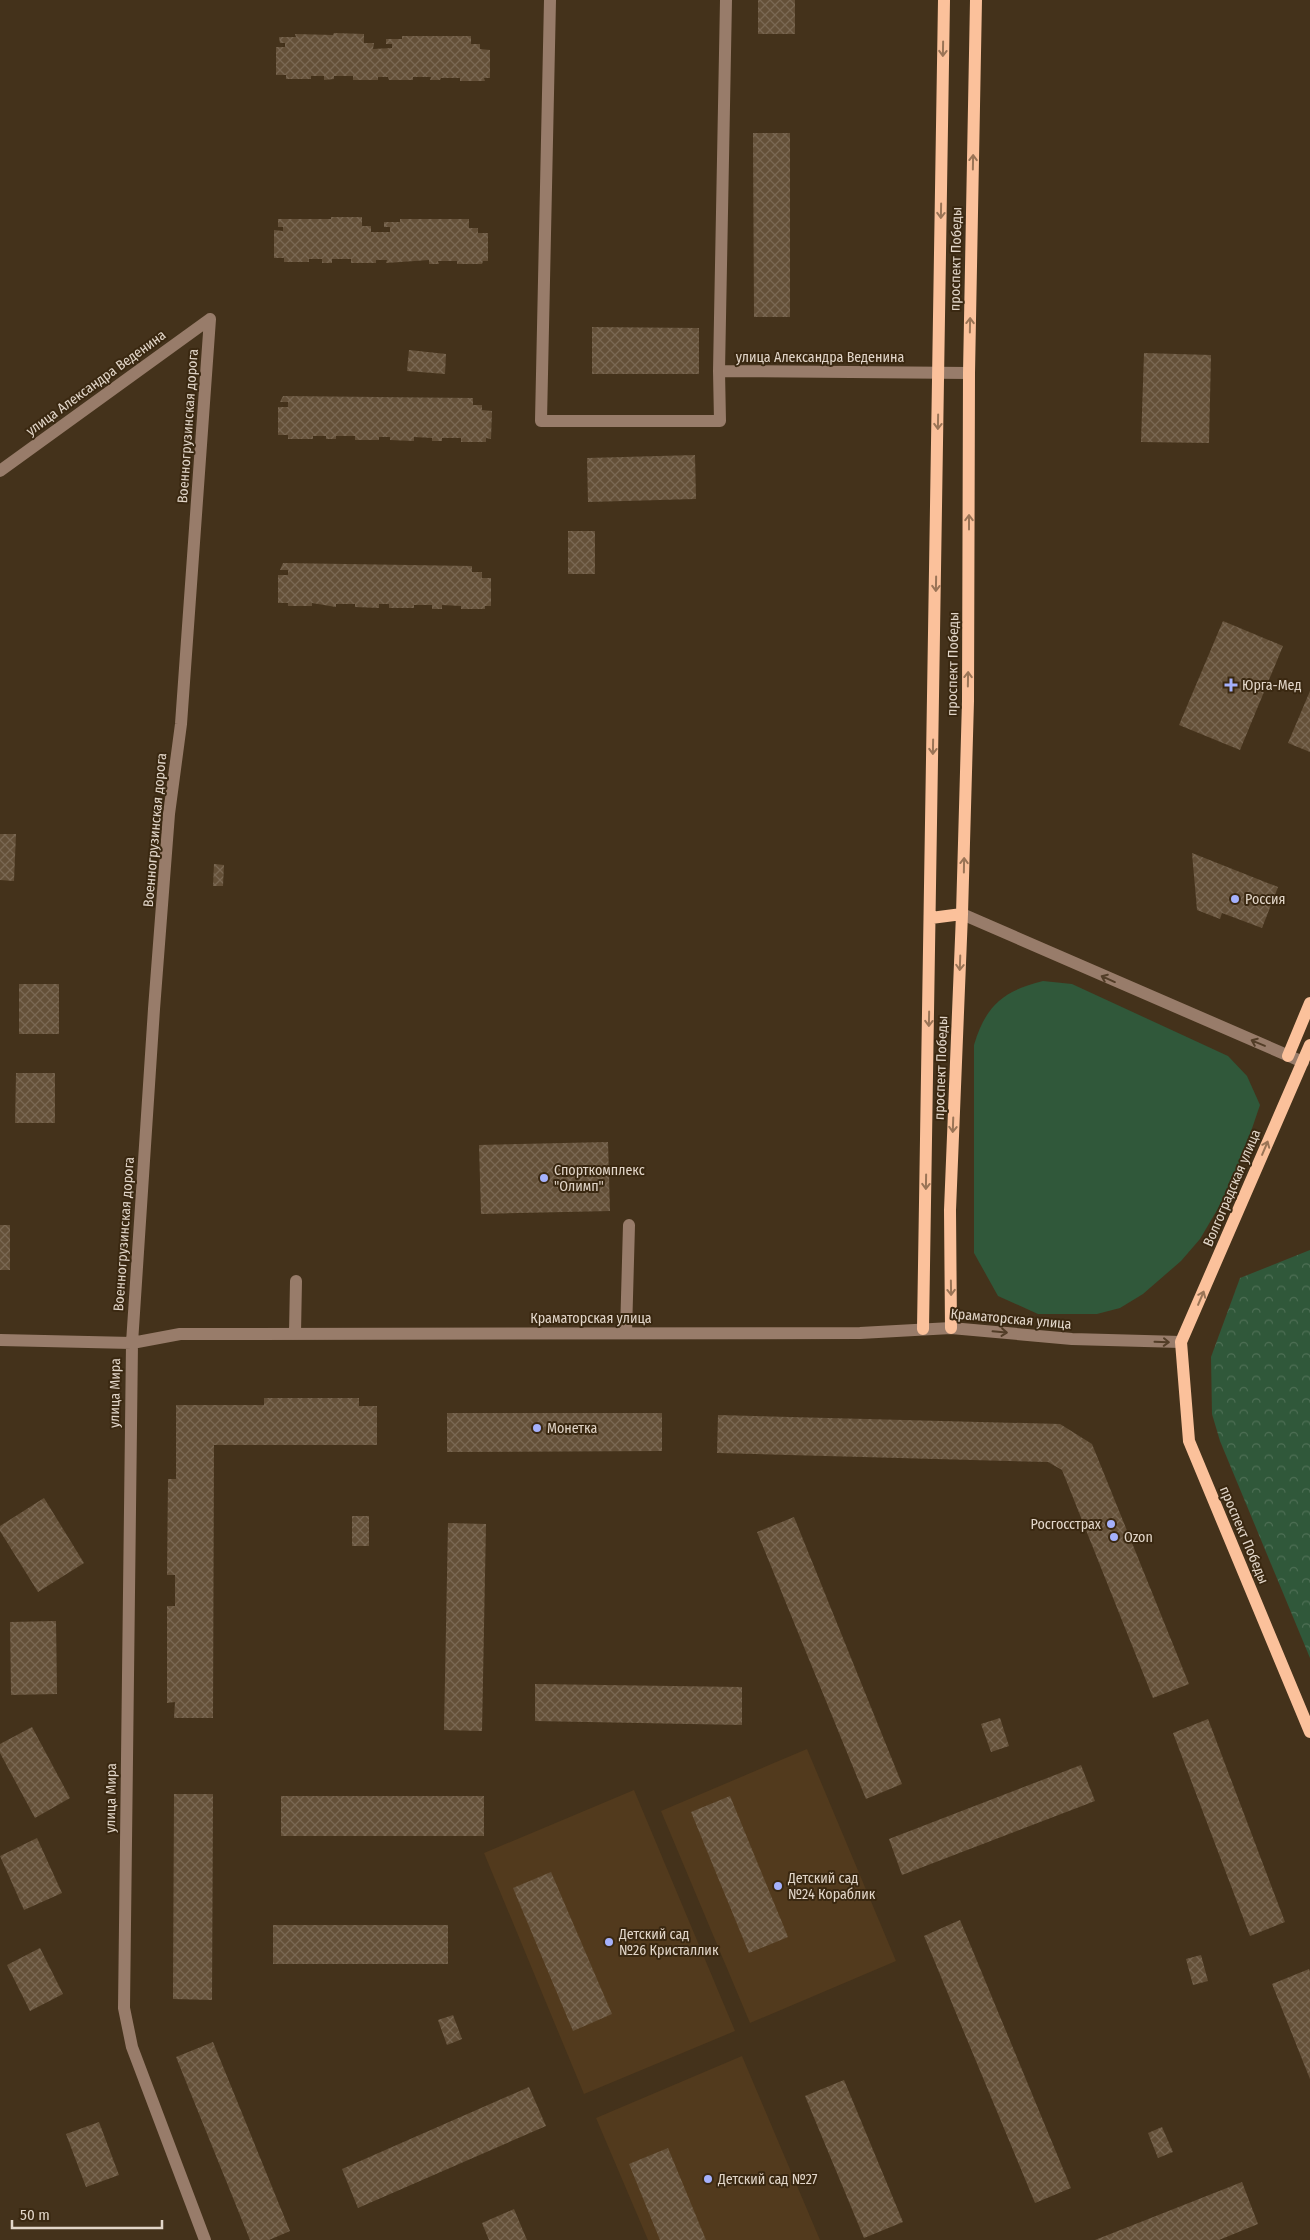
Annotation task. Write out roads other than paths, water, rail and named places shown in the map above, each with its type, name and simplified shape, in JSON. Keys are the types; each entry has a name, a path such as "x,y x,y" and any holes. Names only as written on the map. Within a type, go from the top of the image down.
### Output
{"main road":[{"path":"923,1330 944,0"},
{"name":"проспект Победы","path":"952,1328 950,1210 962,914 968,648 969,373 976,0"},
{"path":"931,918 962,914"},
{"path":"1288,1056 1310,1003"},
{"name":"Волгоградская улица","path":"1182,1342 1310,1045"},
{"name":"проспект Победы","path":"1182,1342 1189,1441 1310,1732"}],"street":[{"name":"улица Александра Веденина","path":"550,0 541,421 720,421 720,371 969,373"},
{"path":"720,371 726,0"},
{"name":"улица Александра Веденина","path":"0,471 210,319"},
{"name":"Военногрузинская дорога","path":"132,1343 154,1009 169,814 181,724 210,319"},
{"path":"962,914 1302,1062"},
{"path":"626,1334 629,1225"},
{"path":"295,1333 296,1281"},
{"name":"Краматорская улица","path":"0,1340 132,1343 180,1334 860,1333 952,1328 1072,1339 1182,1342"},
{"name":"улица Мира","path":"132,1343 124,2008 132,2047 205,2240"}],"place":[{"name":"Юрга-Мед","path":"1231,685"},
{"name":"Россия","path":"1235,899"},
{"name":"Спорткомплекс \"Олимп\"","path":"544,1178"},
{"name":"Монетка","path":"537,1428"},
{"name":"Росгосстрах","path":"1111,1524"},
{"name":"Ozon","path":"1114,1537"},
{"name":"Детский сад №24 Кораблик","path":"778,1886"},
{"name":"Детский сад №26 Кристаллик","path":"609,1942"},
{"name":"Детский сад №27","path":"708,2179"}]}
